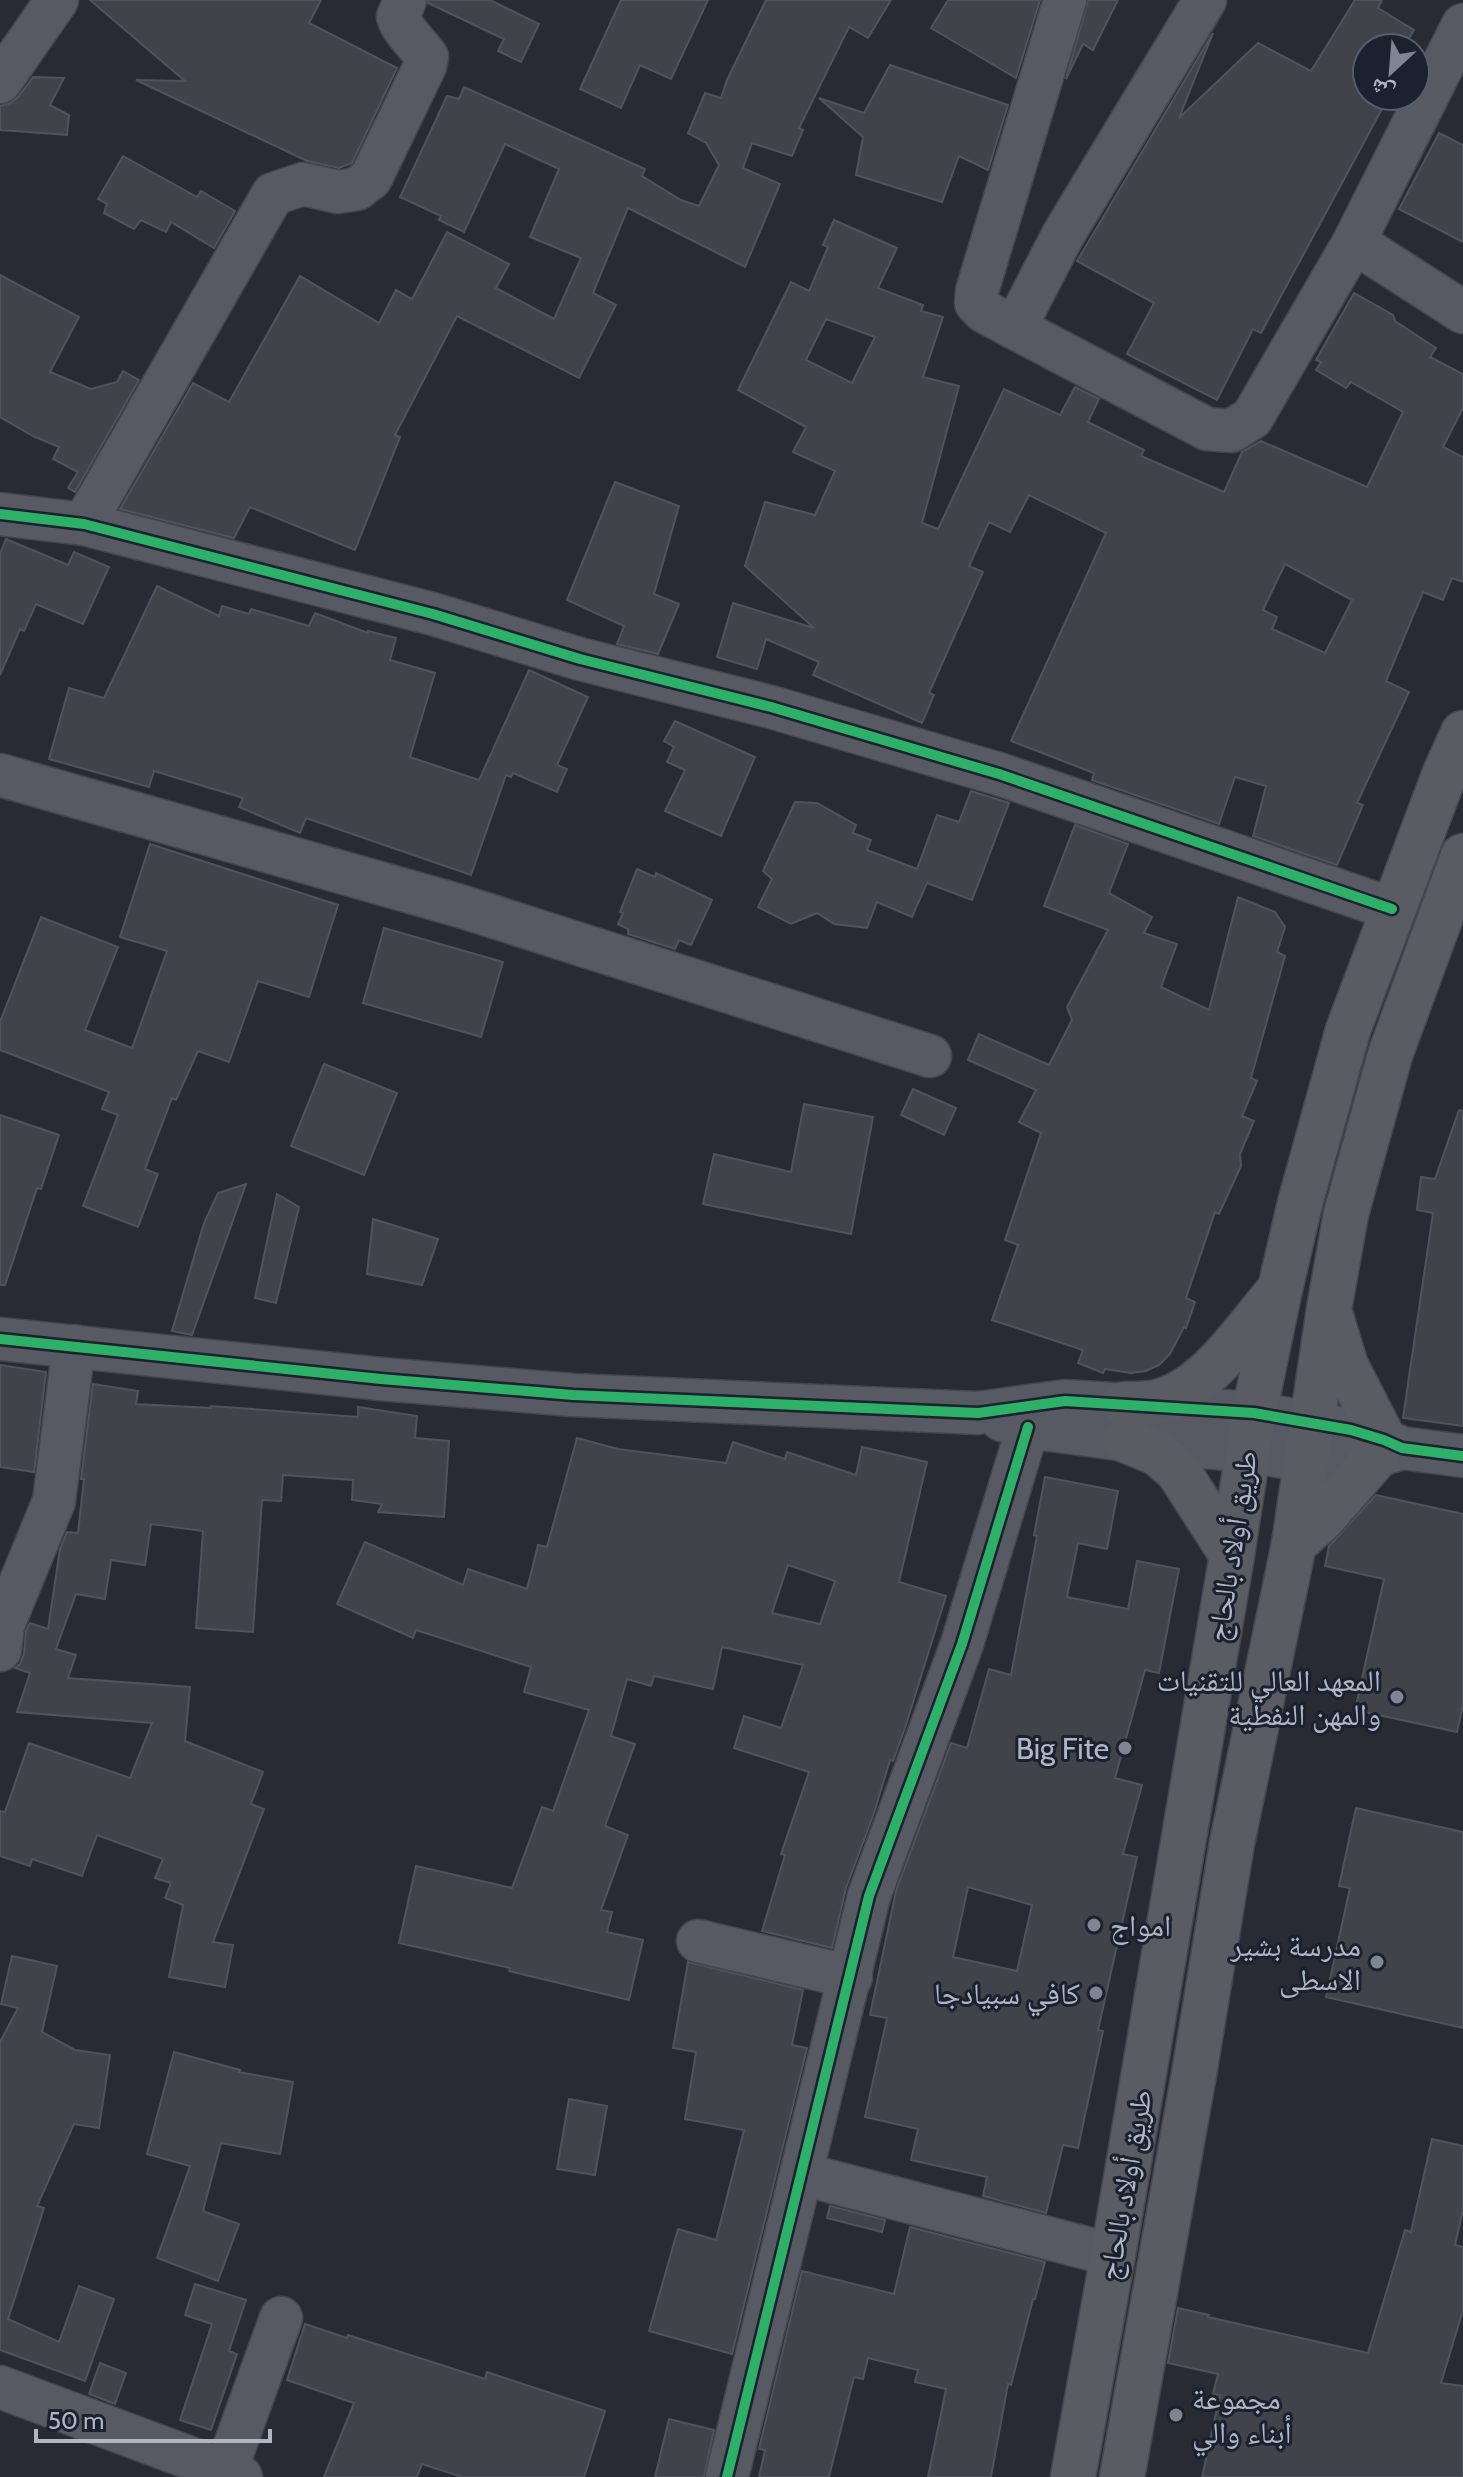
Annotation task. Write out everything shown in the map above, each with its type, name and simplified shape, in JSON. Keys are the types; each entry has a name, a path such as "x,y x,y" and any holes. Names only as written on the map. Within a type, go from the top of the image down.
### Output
{"main road":[{"name":"طريق أولاد بالحاج","path":"1073,2477 1251,1432 1280,1289 1300,1203 1348,1030 1392,909 1463,733"},
{"name":"طريق أولاد بالحاج","path":"1122,2477 1232,1843 1294,1544 1346,1214 1390,1055 1450,925 1463,856"},
{"path":"1232,1555 1178,1471 1125,1422 1156,1402 1194,1385 1280,1289"},
{"path":"1294,1544 1324,1517 1388,1448 1346,1366 1329,1309"}],"street":[{"path":"0,82 57,0"},
{"path":"84,524 273,194 303,184 338,192 357,189 371,178 427,57 401,26 398,17 405,0"},
{"path":"1065,0 977,291 976,303 985,312 1207,429 1231,431 1252,418 1354,242 1463,25"},
{"path":"1015,328 1063,235 1205,0"},
{"path":"1354,242 1463,312"},
{"path":"0,514 84,524 433,614 580,659 771,707 999,774 1392,909"},
{"path":"0,775 460,906 930,1056"},
{"path":"0,1339 381,1379 573,1395 978,1413 1065,1401 1125,1422"},
{"path":"0,1650 3,1625 54,1501 74,1346"},
{"path":"978,1413 1028,1427 1125,1422 1251,1432 1309,1442 1463,1456"},
{"path":"727,2477 869,1896 962,1644 1028,1427"},
{"path":"698,1941 851,1977"},
{"path":"802,2174 1113,2255"},
{"path":"0,2387 234,2473 281,2318"}],"building":[{"path":"90,0 321,0 309,23 397,68 352,163 339,168 307,161 136,80 185,81"},
{"path":"428,0 490,0 539,24 521,62 498,51 504,39 428,3"},
{"path":"621,0 708,0 671,79 640,65 621,108 580,89"},
{"path":"766,0 891,0 868,38 849,27 799,128 803,130 792,156 752,143 743,168 780,184 745,267 628,208 593,293 616,305 579,378 457,316 395,435 400,437 355,550 250,507 234,538 120,509 193,383 229,402 300,276 379,323 396,290 412,299 447,232 509,264 496,288 554,319 581,258 530,237 559,169 505,144 464,232 439,220 441,216 400,197 447,96 459,99 464,87 645,169 642,176 681,200 699,206 719,165 706,143 688,133 705,93 721,98"},
{"path":"948,0 1040,0 1016,78 931,28"},
{"path":"1088,0 1118,0 1093,50 1083,44 1066,79"},
{"path":"1355,0 1382,0 1378,8 1414,30 1351,32 1351,112 1380,112 1261,333 1253,329 1217,400 1127,354 1154,303 1077,261 1213,33 1179,118 1258,43 1311,71"},
{"path":"890,65 1008,105 988,170 959,156 942,202 856,175 863,137 819,98 864,113"},
{"path":"33,77 64,78 50,105 69,115 67,135 0,130 0,106 11,103 19,96"},
{"path":"1439,133 1463,145 1463,242 1399,209"},
{"path":"123,156 197,197 201,191 235,211 214,248 171,222 166,232 141,220 134,229 104,213 107,204 98,199"},
{"path":"834,220 897,248 878,288 923,305 921,311 943,317 923,377 959,386 922,523 938,529 1004,389 1060,415 1075,387 1099,399 1088,422 1144,450 1141,456 1224,492 1242,452 1261,441 1367,487 1403,412 1351,382 1346,388 1316,370 1321,362 1316,360 1354,293 1393,315 1395,321 1436,348 1430,357 1463,374 1463,408 1443,447 1463,457 1463,582 1452,578 1443,600 1423,592 1386,681 1409,692 1357,803 1363,805 1337,865 1253,836 1266,786 1235,777 1219,824 1092,780 1094,773 1011,741 1106,533 1029,495 1010,532 989,522 969,566 983,572 929,693 934,695 922,723 813,675 819,662 766,639 757,669 717,657 733,603 814,628 745,566 765,502 815,515 835,471 793,452 806,427 738,390 791,282 809,291 828,247 823,245","holes":["826,319 875,337 852,383 806,360","1285,564 1352,600 1325,653 1272,629 1277,617 1263,610"]},
{"path":"0,275 79,317 50,372 91,389 117,382 123,371 139,380 75,492 68,488 78,472 53,459 59,447 0,417"},
{"path":"615,482 679,506 654,594 679,604 658,654 617,644 624,626 567,600"},
{"path":"6,539 68,565 74,552 109,567 83,624 36,604 24,631 20,629 0,675 0,554"},
{"path":"157,586 219,616 222,606 249,614 251,609 309,626 315,613 368,633 396,638 390,660 435,673 410,757 479,780 529,670 588,697 557,765 567,769 557,792 513,773 511,777 506,775 471,875 306,818 300,833 239,807 243,798 154,771 149,787 49,759 69,688 104,698"},
{"path":"675,721 755,757 721,836 665,811 685,770 667,762 674,747 664,741"},
{"path":"971,791 1009,803 972,900 927,883 912,917 877,902 867,928 834,924 817,913 791,924 758,907 772,879 763,871 795,802 817,803 856,825 853,833 871,840 867,850 917,869 937,815 959,822"},
{"path":"1075,825 1128,844 1109,893 1152,917 1144,933 1177,944 1161,987 1209,1010 1238,897 1275,912 1285,927 1277,952 1285,956 1251,1078 1257,1081 1242,1116 1254,1121 1240,1154 1241,1166 1219,1214 1215,1212 1186,1298 1195,1302 1186,1328 1170,1354 1159,1365 1131,1373 1105,1369 1103,1373 1078,1363 1083,1350 992,1320 1018,1245 1005,1240 1041,1133 1019,1122 1036,1090 968,1060 979,1034 1049,1065 1072,1020 1067,1007 1108,930 1044,906"},
{"path":"150,844 338,905 309,997 258,981 229,1062 198,1051 176,1100 172,1098 145,1169 158,1174 138,1227 83,1206 118,1115 102,1109 109,1092 0,1050 0,1022 41,917 118,947 85,1030 132,1048 167,951 120,937"},
{"path":"637,869 655,877 656,873 712,900 691,945 679,940 675,949 628,934 628,929 618,924"},
{"path":"384,928 503,962 481,1037 363,1003"},
{"path":"324,1064 397,1093 364,1175 291,1146"},
{"path":"913,1089 956,1108 944,1135 901,1115"},
{"path":"804,1104 873,1117 851,1234 703,1204 714,1154 791,1172"},
{"path":"1459,1110 1463,1111 1463,1426 1403,1418 1433,1213 1417,1210 1421,1177 1435,1179"},
{"path":"0,1115 59,1135 41,1189 37,1188 5,1285 0,1285"},
{"path":"246,1184 192,1335 172,1331 204,1223 218,1193"},
{"path":"277,1194 299,1207 276,1303 255,1298"},
{"path":"373,1219 438,1239 422,1285 367,1274"},
{"path":"0,1365 46,1372 34,1472 0,1467"},
{"path":"93,1384 138,1391 136,1404 358,1417 358,1407 417,1416 415,1438 449,1441 444,1517 378,1512 382,1504 352,1500 353,1480 283,1475 281,1501 262,1500 253,1632 196,1628 203,1531 151,1524 145,1565 111,1560 105,1599 76,1594 56,1649 76,1655 68,1678 190,1687 185,1741 263,1772 251,1804 264,1809 213,1942 233,1945 225,1987 169,1977 183,1905 165,1898 171,1883 155,1878 163,1859 97,1835 82,1876 32,1859 30,1866 0,1856 0,1811 5,1812 29,1743 130,1778 152,1723 17,1712 30,1673 15,1668 24,1654 26,1631 30,1623 48,1629 60,1549 67,1532 78,1533 84,1479 81,1479"},
{"path":"577,1438 618,1449 726,1463 733,1442 785,1459 787,1452 856,1475 862,1447 927,1462 899,1582 946,1596 905,1728 893,1761 890,1760 846,1888 832,1948 762,1931 785,1855 781,1854 809,1772 734,1748 744,1716 781,1728 803,1665 722,1647 713,1689 654,1676 651,1686 627,1679 611,1736 635,1744 605,1826 628,1835 601,1910 612,1912 607,1932 643,1940 629,2000 509,1971 510,1968 399,1943 416,1866 512,1888 542,1807 553,1811 589,1710 524,1692 531,1667 416,1630 413,1638 337,1604 365,1542 463,1585 468,1569 527,1589 538,1545 547,1547","holes":["788,1565 835,1581 820,1624 772,1613"]},
{"path":"1045,1477 1118,1491 1107,1549 1078,1543 1067,1597 1128,1609 1137,1561 1179,1569 1159,1673 1145,1670 1115,1778 1142,1785 1123,1854 1137,1857 1098,2030 1103,2031 1078,2148 1063,2145 1046,2213 983,2196 987,2177 911,2160 918,2129 865,2117 887,2018 870,2015 896,1891 951,1743 967,1748 989,1669 1011,1675 1037,1536 1034,1535","holes":["968,1887 1032,1905 1017,1971 953,1957"]},
{"path":"1376,1495 1463,1514 1463,1705 1457,1732 1355,1710 1384,1579 1325,1566 1329,1546"},
{"path":"1356,1808 1463,1832 1463,2028 1326,1997 1350,1888 1339,1886"},
{"path":"12,1956 57,1966 42,2032 75,2050 110,2055 99,2128 74,2124 37,2206 44,2208 8,2319 59,2342 79,2286 114,2299 85,2381 0,2350 0,2042 18,2008 1,2004"},
{"path":"688,1962 803,1990 792,2045 807,2048 732,2354 649,2331 678,2229 716,2240 744,2130 685,2119 696,2052 673,2048"},
{"path":"174,2052 239,2072 293,2082 280,2154 221,2143 203,2211 239,2224 218,2281 157,2258 190,2166 147,2154"},
{"path":"569,2099 607,2106 595,2175 557,2169"},
{"path":"1432,2139 1463,2146 1463,2210 1455,2245 1463,2247 1463,2310 1441,2383 1463,2386 1463,2477 1202,2477 1220,2395 1213,2394 1218,2374 1168,2363 1178,2308 1368,2353 1405,2230 1411,2232"},
{"path":"830,2206 885,2220 882,2232 827,2218"},
{"path":"910,2227 1045,2262 1011,2385 1008,2384 991,2477 928,2477 946,2389 915,2382 918,2370 868,2358 863,2379 854,2377 829,2477 759,2477 765,2450 759,2449 802,2271 894,2294"},
{"path":"195,2284 246,2300 229,2351 237,2354 211,2430 180,2420 212,2324 185,2315"},
{"path":"305,2324 485,2379 487,2372 605,2411 584,2477 462,2477 422,2464 417,2477 324,2477 354,2403 287,2380"},
{"path":"100,2363 126,2373 115,2404 89,2394"},
{"path":"669,2419 714,2430 704,2477 655,2477"}],"cycle path":[{"path":"0,514 84,524 433,614 580,659 771,707 999,774 1392,909"},
{"path":"0,1339 381,1379 573,1395 978,1413 1065,1401 1254,1413 1351,1430 1402,1448 1463,1456"},
{"path":"727,2477 869,1896 962,1644 1028,1427"}],"place":[{"name":"المعهد العالي للتقنيات والمهن النفطية","path":"1397,1697"},
{"name":"Big Fite","path":"1125,1748"},
{"name":"امواج","path":"1094,1925"},
{"name":"مدرسة بشير الاسطى","path":"1377,1962"},
{"name":"كافي سبيادجا","path":"1096,1993"},
{"name":"مجموعة أبناء والي","path":"1176,2415"}]}
